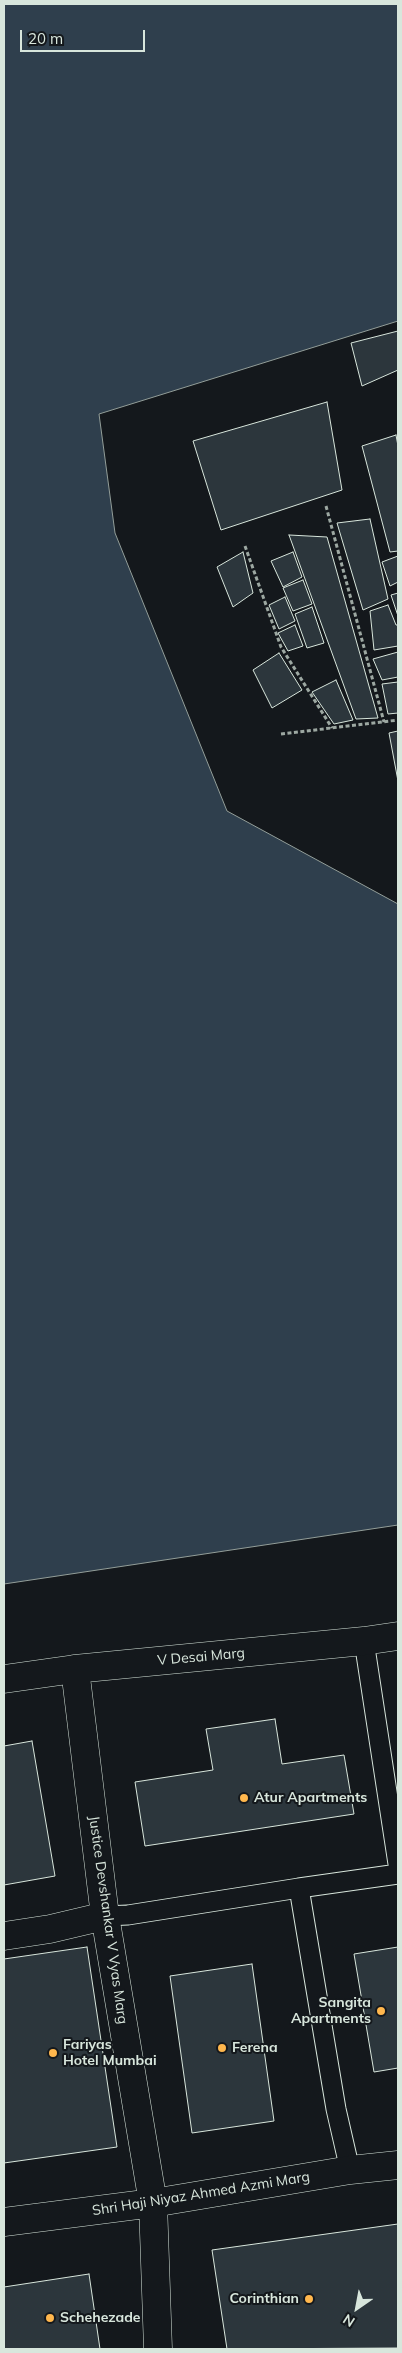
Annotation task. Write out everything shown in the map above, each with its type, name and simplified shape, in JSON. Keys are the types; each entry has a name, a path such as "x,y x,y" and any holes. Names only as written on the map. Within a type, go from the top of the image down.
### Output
{"street":[{"name":"V Desai Marg","path":"4,1679 75,1669 364,1641 398,1636"},
{"name":"Justice Devshankar V Vyas Marg","path":"75,1669 105,1916 153,2203 158,2349"},
{"path":"4,1936 50,1929 105,1916"},
{"name":"Shri Haji Niyaz Ahmed Azmi Marg","path":"4,2222 153,2203 350,2170 398,2165"}],"lane":[{"path":"364,1641 398,1864"},
{"path":"105,1916 128,1915 398,1874"},
{"path":"299,1888 336,2109 350,2170"}],"path":[{"path":"326,506 384,722"},
{"path":"245,546 281,647 332,728"},
{"path":"281,734 398,720"}],"water":[{"path":"4,4 398,4 398,321 99,414 115,533 227,811 398,904 398,1525 4,1584"}],"building":[{"path":"398,331 398,370 362,386 351,343"},
{"path":"327,402 342,490 221,530 193,441"},
{"path":"396,435 398,446 398,551 390,552 362,446"},
{"path":"370,519 388,599 363,610 337,523"},
{"path":"289,535 327,537 378,718 356,719"},
{"path":"243,552 253,593 233,607 217,567"},
{"path":"293,552 302,577 283,587 271,561"},
{"path":"398,556 398,582 390,586 382,562"},
{"path":"303,580 312,604 293,611 283,588"},
{"path":"398,593 398,616 391,595"},
{"path":"285,597 295,621 279,629 269,605"},
{"path":"388,605 396,625 398,625 398,646 374,650 370,611"},
{"path":"312,607 324,643 307,648 295,614"},
{"path":"295,625 303,646 288,651 278,633"},
{"path":"398,652 398,677 382,680 373,659"},
{"path":"279,653 302,690 272,708 253,670"},
{"path":"336,680 353,720 334,724 312,692"},
{"path":"398,682 398,713 388,714 382,684"},
{"path":"398,731 398,781 389,733"},
{"name":"Atur Apartments","path":"275,1719 282,1764 344,1755 354,1814 145,1846 135,1782 213,1770 206,1729"},
{"path":"32,1741 55,1876 4,1885 4,1746"},
{"name":"Fariyas Hotel Mumbai","path":"87,1947 117,2147 4,2163 4,1959"},
{"name":"Sangita Apartments","path":"398,1947 398,2068 374,2072 354,1954"},
{"name":"Ferena","path":"252,1964 274,2121 192,2133 170,1976"},
{"name":"Corinthian","path":"398,2224 398,2348 227,2349 212,2250"},
{"name":"Schehezade","path":"89,2274 100,2349 4,2349 4,2287"}],"place":[{"name":"Atur Apartments","path":"244,1798"},
{"name":"Sangita Apartments","path":"381,2011"},
{"name":"Ferena","path":"222,2048"},
{"name":"Fariyas Hotel Mumbai","path":"53,2053"},
{"name":"Corinthian","path":"309,2299"},
{"name":"Schehezade","path":"50,2318"}]}
